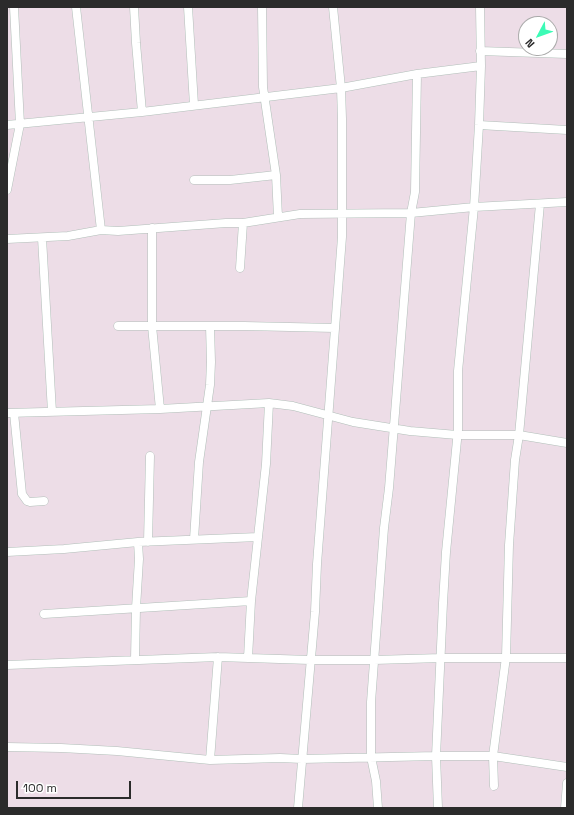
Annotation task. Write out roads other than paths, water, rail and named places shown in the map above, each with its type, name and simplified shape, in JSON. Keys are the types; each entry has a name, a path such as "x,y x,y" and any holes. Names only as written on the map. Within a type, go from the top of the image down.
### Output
{"street":[{"path":"7,190 20,124 14,7"},
{"path":"76,7 101,230"},
{"path":"134,7 142,112"},
{"path":"188,7 194,105"},
{"path":"262,7 264,97 269,118 276,175 278,217"},
{"path":"298,808 315,612 317,564 342,237 341,88 333,7"},
{"path":"438,808 436,756 446,552 458,435 458,371 474,208 481,66 480,7"},
{"path":"480,51 567,54"},
{"path":"7,125 142,112 341,88 417,74 481,66"},
{"path":"378,808 376,781 371,757 371,702 411,213 415,192 417,74"},
{"path":"479,125 567,130"},
{"path":"194,180 230,180 276,175"},
{"path":"7,240 28,237 42,238 68,236 101,230 118,231 244,223 300,214 411,213 567,202"},
{"path":"494,786 493,756 506,657 509,545 515,460 519,435 540,204"},
{"path":"240,268 244,223"},
{"path":"152,228 152,326 160,409"},
{"path":"42,238 52,412"},
{"path":"118,326 335,328"},
{"path":"194,539 196,488 209,397 211,362 210,326"},
{"path":"44,501 30,502 27,501 22,494 11,413 160,409 269,403 293,406 353,422 393,429 458,435 519,435 567,443"},
{"path":"248,658 251,601 266,464 269,403"},
{"path":"148,542 150,456"},
{"path":"7,552 64,549 138,542 258,536"},
{"path":"135,660 136,608 139,571 138,542"},
{"path":"44,614 251,601"},
{"path":"7,665 218,657 310,660 506,657 567,658"},
{"path":"210,760 218,657"},
{"path":"7,747 117,751 210,760 493,756 567,768"},
{"path":"565,808 567,783"}]}
